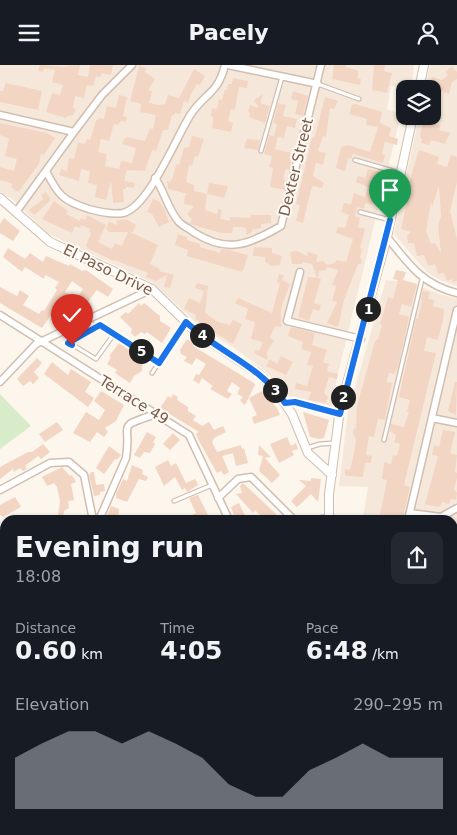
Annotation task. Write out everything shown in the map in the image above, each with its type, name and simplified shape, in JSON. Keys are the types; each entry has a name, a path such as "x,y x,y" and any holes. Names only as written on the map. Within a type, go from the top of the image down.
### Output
{"street":[{"path":"16,212 102,95 132,65"},
{"path":"46,171 55,190 70,203 111,214 125,213 144,196 192,113 218,87 227,65 318,84"},
{"name":"Dexter Street","path":"155,178 161,187 166,204 180,223 204,238 230,246 260,238 281,226 318,84 321,65"},
{"path":"422,80 424,65"},
{"path":"0,115 74,132"},
{"path":"329,515 332,475 340,414 347,381 361,339 387,237 411,125"},
{"name":"El Paso Drive","path":"0,198 50,242 152,289 196,332 258,373 285,403 299,428 308,453 332,475"},
{"path":"387,237 422,279 441,289 457,293"},
{"path":"300,272 287,321 361,339"},
{"path":"0,382 41,341 152,289"},
{"path":"409,515 457,310"},
{"name":"Terrace 49","path":"0,315 189,435 226,515"},
{"path":"101,515 126,458 128,448 125,432 129,424 134,420 156,414"},
{"path":"432,419 457,423"},
{"path":"0,490 50,463 69,462 84,475 92,515"},
{"path":"218,498 238,479 251,477 289,515"},
{"path":"444,515 457,507"}],"lane":[{"path":"261,151 282,76"},
{"path":"318,84 359,99"},
{"path":"355,160 401,173"},
{"path":"360,212 390,220"},
{"path":"384,440 422,279"},
{"path":"87,319 96,328"},
{"path":"152,373 186,322"},
{"path":"114,334 96,359 68,343 100,325 114,334 159,363"},
{"path":"285,403 295,402 340,414"},
{"path":"306,448 320,444 336,443"},
{"path":"174,501 212,485"}],"path":[{"path":"219,515 225,512"}],"shaded area":[{"path":"0,65 414,65 412,80 396,80 396,86 391,86 387,109 396,112 396,125 398,125 337,378 332,407 290,397 262,368 202,328 153,283 47,233 12,199 0,192"},
{"path":"430,65 457,65 457,286 440,280 427,272 394,234 417,125 441,125 441,80 427,80"},
{"path":"386,280 412,283 442,295 457,298 457,515 363,515 368,487 339,486 348,412"}],"green space":[{"path":"0,394 31,426 0,449"}],"building":[{"path":"40,65 67,67 80,65 78,75 88,77 90,65 113,65 111,75 102,73 100,77 96,77 93,86 87,85 84,98 75,96 73,108 76,109 73,115 66,118 46,112 52,93 60,95 63,85 52,82 55,70 44,68 43,72 38,71"},
{"path":"334,65 346,65 346,67 359,71 357,78 361,79 360,85 332,79"},
{"path":"374,65 385,65 384,71 392,73 387,93 372,90"},
{"path":"139,66 146,68 145,72 155,79 148,90 152,91 149,103 159,105 165,104 168,95 179,98 194,69 205,76 200,85 197,84 188,103 184,101 180,114 175,113 172,115 168,130 163,130 156,151 152,150 145,171 127,170 124,181 135,183 134,188 126,187 126,189 123,189 124,202 113,203 111,181 106,200 95,197 97,185 88,183 90,171 81,169 79,181 59,175 61,169 67,171 69,158 74,159 78,142 85,144 87,139 90,140 96,121 99,118 104,119 107,106 116,108 119,95 127,97 123,116 127,117 126,122 121,121 118,125 114,124 109,141 101,139 98,152 107,154 105,166 119,169 121,161 132,163 136,148 122,144 124,139 127,137 145,141 150,128 153,129 156,115 140,112 141,104 130,101"},
{"path":"452,66 457,72 457,79 452,82 449,94 441,91 441,80 431,80 432,77 442,80 448,75 445,72"},
{"path":"233,78 248,81 247,88 239,87 235,110 231,109 228,121 233,123 231,132 212,128 212,108 217,109 219,99 222,100 225,89 227,90 228,84 232,84"},
{"path":"6,83 42,91 38,110 0,102 0,91 3,91"},
{"path":"293,91 308,96 303,116 295,114 298,101 291,99"},
{"path":"263,94 260,103 270,106 265,123 249,117 250,113 248,112 250,105 259,108 254,100"},
{"path":"325,97 338,101 334,109 330,108 326,137 323,136 318,151 326,153 323,165 316,163 313,176 324,183 322,188 313,186 303,223 296,221 300,205 296,204 312,138 315,136"},
{"path":"278,103 286,105 283,116 297,119 295,128 287,126 284,138 274,136 277,124 273,123"},
{"path":"355,104 382,112 380,123 391,128 389,136 398,139 397,145 385,142 382,154 385,155 383,163 353,154 351,159 348,158 345,171 336,168 341,147 348,145 370,152 378,127 366,125 367,119 349,114 352,105"},
{"path":"0,123 47,133 55,138 44,155 41,154 39,164 18,192 11,187 13,184 0,180 0,167 14,171 17,159 5,156 9,139 0,135"},
{"path":"422,125 441,125 439,130 450,133 445,144 431,140 429,145 421,143"},
{"path":"269,135 278,137 275,149 292,153 290,170 286,169 283,179 285,180 285,190 270,187 273,168 269,167 272,156 264,154"},
{"path":"192,136 204,139 198,157 195,156 192,166 189,165 186,182 194,185 194,191 207,194 205,210 217,214 218,209 222,210 220,219 230,221 230,217 251,218 250,215 271,215 271,223 261,224 261,228 252,230 251,233 246,235 246,228 242,227 233,227 232,233 221,233 190,224 192,219 187,214 194,206 184,204 185,195 188,194 168,189 167,181 170,182 173,177 176,164 179,165 184,148 189,147"},
{"path":"247,139 260,140 258,150 244,148"},
{"path":"419,150 439,157 437,164 447,167 451,155 457,157 457,182 450,211 457,239 457,281 453,282 452,279 448,281 444,273 438,274 435,264 428,266 424,255 417,256 414,243 408,243 407,236 411,232 401,229 407,201 408,193 406,192","holes":["439,186 441,216 438,226 441,253 435,243 431,244 426,231 431,201 432,207"]},
{"path":"368,169 380,172 372,205 365,203 364,209 357,207 355,216 360,218 358,227 365,229 360,248 362,249 360,257 362,260 361,264 358,264 344,300 338,327 327,323 337,302 332,301 336,286 332,285 338,270 327,267 326,270 319,271 318,278 321,279 314,303 321,305 319,311 313,309 309,321 298,317 308,277 317,278 312,264 303,262 302,264 292,264 290,252 297,251 307,256 308,252 318,255 316,262 323,261 327,265 335,263 336,260 346,262 353,239 336,233 338,227 345,228 349,215 341,212 344,203 351,204 354,193 365,197 368,187 356,182 358,176 365,178"},
{"path":"209,183 228,186 224,198 207,194"},
{"path":"46,192 51,200 34,215 29,210 43,199 41,195"},
{"path":"153,199 159,201 164,208 169,222 159,227 152,214 147,212"},
{"path":"54,201 68,211 66,214 80,221 81,218 85,220 87,215 106,225 101,236 98,236 101,237 98,242 112,249 115,243 122,246 128,232 109,232 106,229 109,222 117,225 116,221 126,219 136,225 133,232 130,232 158,245 150,264 160,269 159,271 174,275 170,288 164,287 167,275 156,281 146,277 148,273 114,261 89,249 86,246 91,233 89,232 90,229 81,225 80,228 75,226 72,233 42,219"},
{"path":"4,218 20,231 13,241 0,233 0,224"},
{"path":"178,234 187,237 187,240 200,244 200,247 220,253 221,249 248,255 242,272 187,256 188,250 175,245"},
{"path":"254,247 272,248 272,253 282,256 280,265 272,266 265,262 265,257 253,256"},
{"path":"8,248 25,259 30,253 43,262 46,256 69,266 70,264 82,271 86,270 113,289 108,297 97,290 86,304 77,298 83,289 72,281 65,292 77,300 70,311 66,309 59,320 51,315 42,328 0,303 0,287 17,296 20,290 29,296 23,305 39,314 42,310 44,311 57,290 55,288 59,282 45,275 44,279 25,267 22,272 3,257"},
{"path":"396,270 406,272 403,280 417,284 411,307 402,304 399,314 409,317 398,367 394,374 389,373 386,382 392,383 385,420 378,419 374,437 369,436 366,455 372,456 371,463 365,463 363,477 349,476 345,475 345,469 350,470 354,453 356,439 353,434 354,428 356,429 357,406 375,341 378,339 382,325 380,324 388,297 393,299 398,280 393,279"},
{"path":"279,274 284,275 282,280 290,284 281,308 281,327 275,326 270,338 274,340 266,354 268,355 267,360 254,353 256,350 259,351 262,342 251,339 255,322 245,319 248,309 235,303 238,298 272,313 280,283 277,282"},
{"path":"197,283 208,286 205,313 218,322 230,325 233,320 242,324 233,344 203,325 195,318 196,315 184,309 189,298 200,303 204,291 195,288"},
{"path":"423,291 430,292 428,299 434,300 433,306 444,309 443,320 437,340 427,337 424,351 436,353 404,485 410,487 404,515 380,515 387,480 382,479 384,462 391,464 393,455 397,456 400,444 394,442 396,435 390,431 391,424 404,427 409,412 407,412 410,400 399,397"},
{"path":"139,303 141,306 144,303 160,316 160,321 171,328 162,343 147,332 145,334 141,332 135,337 131,333 132,329 120,317 126,312 128,314"},
{"path":"291,327 315,333 312,345 327,350 323,362 329,364 327,371 338,374 337,379 329,377 324,393 328,397 326,403 308,400 311,392 295,389 296,383 307,386 313,366 307,365 311,352 301,349 303,342 288,336"},
{"path":"187,339 194,344 193,346 254,383 255,385 244,405 240,400 243,397 237,394 240,388 232,382 227,391 232,394 228,399 210,389 213,386 202,378 199,384 193,380 196,374 199,375 206,364 196,358 192,365 184,361 187,357 181,354 180,350"},
{"path":"120,342 146,359 142,366 142,371 134,376 130,383 115,373 117,370 107,364 111,357 109,356"},
{"path":"281,356 293,362 286,375 266,366 270,359 277,364"},
{"path":"37,358 42,363 34,372 39,378 33,384 30,381 23,386 17,379"},
{"path":"52,362 68,375 71,369 91,382 85,392 94,398 88,407 44,374"},
{"path":"455,382 457,382 456,415 448,411"},
{"path":"101,391 124,405 116,421 105,428 108,432 104,437 97,432 90,442 73,433 86,412 99,420 105,410 94,401"},
{"path":"262,391 277,408 280,415 254,424 252,417 257,415 249,398"},
{"path":"173,394 178,397 177,400 188,407 188,411 196,416 193,420 202,426 209,422 214,430 223,426 226,432 214,438 212,442 217,452 241,445 242,449 244,448 248,463 236,466 233,453 222,456 229,472 224,475 221,471 217,473 199,441 196,434 199,432 160,408 168,396 171,398"},
{"path":"303,412 329,420 324,438 310,437"},
{"path":"57,422 63,430 45,442 39,434"},
{"path":"443,430 455,432 450,453 457,455 455,472 457,473 457,478 454,489 457,493 456,500 451,499 449,504 442,502 441,506 437,507 425,504 438,456 432,455 434,445 439,447"},
{"path":"147,432 156,437 153,442 155,444 150,453 144,452 140,458 134,455"},
{"path":"173,433 180,440 170,450 163,444"},
{"path":"287,437 291,446 296,443 298,449 292,451 294,455 279,463 270,444"},
{"path":"43,444 50,452 41,459 38,456 25,466 27,469 23,471 20,468 14,472 13,469 0,479 0,467 28,452 32,452"},
{"path":"259,445 271,457 265,458 280,475 272,483 259,471 263,456 258,455"},
{"path":"109,446 121,455 117,460 115,459 104,474 96,468"},
{"path":"168,460 171,466 176,463 186,483 195,479 198,485 187,492 185,488 182,490 175,477 164,486 155,467"},
{"path":"132,465 143,470 142,474 148,477 146,481 139,479 127,502 116,498 116,494 123,479 127,481"},
{"path":"62,467 70,476 72,475 76,482 71,484 74,500 68,501 69,508 64,511 63,515 58,515 60,501 57,487 54,483 47,486 42,477"},
{"path":"91,472 94,472 96,485 104,484 105,491 100,492 100,495 94,496 89,475"},
{"path":"311,478 321,479 318,502 311,494 297,507 291,501 306,486 299,480 311,481"},
{"path":"243,483 277,515 260,515 255,510 253,513 236,494 242,493 240,486"},
{"path":"198,495 208,515 192,515 196,513 189,498"},
{"path":"15,497 21,507 7,515 0,515 0,505"},
{"path":"239,503 245,515 234,515 231,507"},
{"path":"111,506 119,509 118,515 107,515"}],"route":[{"path":"72,345 68,343 100,325 159,363 186,322 196,332 258,373 285,403 295,402 340,414 347,381 361,339 390,220"}]}
